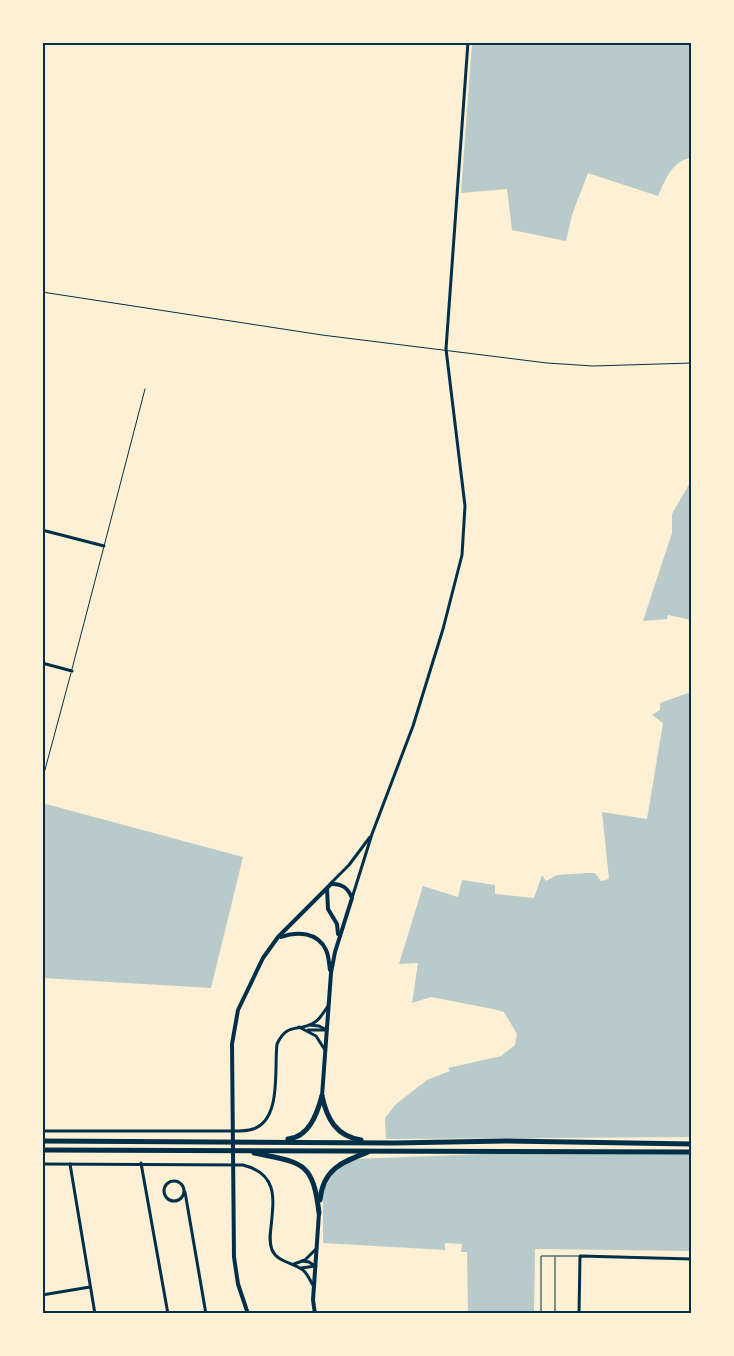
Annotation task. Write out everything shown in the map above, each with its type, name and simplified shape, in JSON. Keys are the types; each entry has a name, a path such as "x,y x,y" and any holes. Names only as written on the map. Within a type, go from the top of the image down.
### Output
{"highway":[{"path":"259,1142 292,1139 302,1134 311,1125 322,1096"},
{"path":"322,1096 329,1120 342,1134 360,1140 394,1143"},
{"path":"42,1141 394,1143 505,1141 692,1144"},
{"path":"42,1150 692,1152"},
{"path":"319,1213 324,1184 336,1167 345,1160 373,1150"},
{"path":"241,1151 283,1158 301,1166 309,1173 314,1182 319,1213"}],"street":[{"path":"322,1096 334,952 372,834 412,726 443,629 462,555 465,506 446,349 468,42"},
{"path":"42,530 104,546"},
{"path":"42,663 72,671"},
{"path":"248,1314 238,1284 234,1257 232,1203 232,1044 238,1010 263,958 278,937 349,865 372,834"},
{"path":"330,884 346,888 352,898"},
{"path":"327,889 328,909 337,924 339,937"},
{"path":"278,937 298,932 309,935 319,941 326,950 331,973"},
{"path":"42,1131 251,1130 258,1127 271,1113 274,1100 277,1044 284,1033 290,1029 315,1022 328,1006"},
{"path":"310,1024 327,1030"},
{"path":"298,1027 316,1036 326,1052"},
{"path":"307,1030 327,1030"},
{"path":"141,1163 168,1314"},
{"path":"42,1164 243,1165 260,1171 268,1179 274,1195 270,1241 272,1249 280,1259 293,1264 307,1274 314,1287"},
{"path":"70,1164 95,1314"},
{"path":"185,1192 183,1197 174,1202 165,1196 164,1191 170,1182 180,1182 184,1186 206,1314"},
{"path":"315,1314 313,1300 319,1213"},
{"path":"302,1262 317,1247"},
{"path":"578,1314 580,1256 692,1259"},
{"path":"293,1264 309,1262 316,1266"},
{"path":"300,1268 316,1266"},
{"path":"42,1290 43,1295 90,1287"}],"lane":[{"path":"42,292 322,335 547,362 593,366 692,363"},
{"path":"42,781 145,389"},
{"path":"541,1314 541,1256 580,1256"},
{"path":"555,1256 555,1314"}],"shaded area":[{"path":"472,43 691,43 691,158 684,160 674,167 658,196 588,173 572,215 566,241 512,230 507,189 461,193"},
{"path":"691,481 691,620 668,615 667,619 643,621 672,533 672,514"},
{"path":"691,692 691,1137 386,1139 385,1118 396,1104 427,1080 450,1071 448,1068 501,1056 515,1045 517,1034 504,1012 431,997 412,1003 418,963 399,964 423,886 458,897 462,880 495,885 495,894 534,898 542,875 546,881 557,875 588,873 595,873 601,881 609,879 602,812 647,819 663,723 652,715 660,710 660,703"},
{"path":"42,803 243,857 211,988 43,978"},
{"path":"482,1154 691,1154 691,1251 535,1249 534,1313 468,1313 467,1252 461,1252 462,1244 445,1243 445,1250 323,1243 323,1191 335,1170 355,1159"}]}
